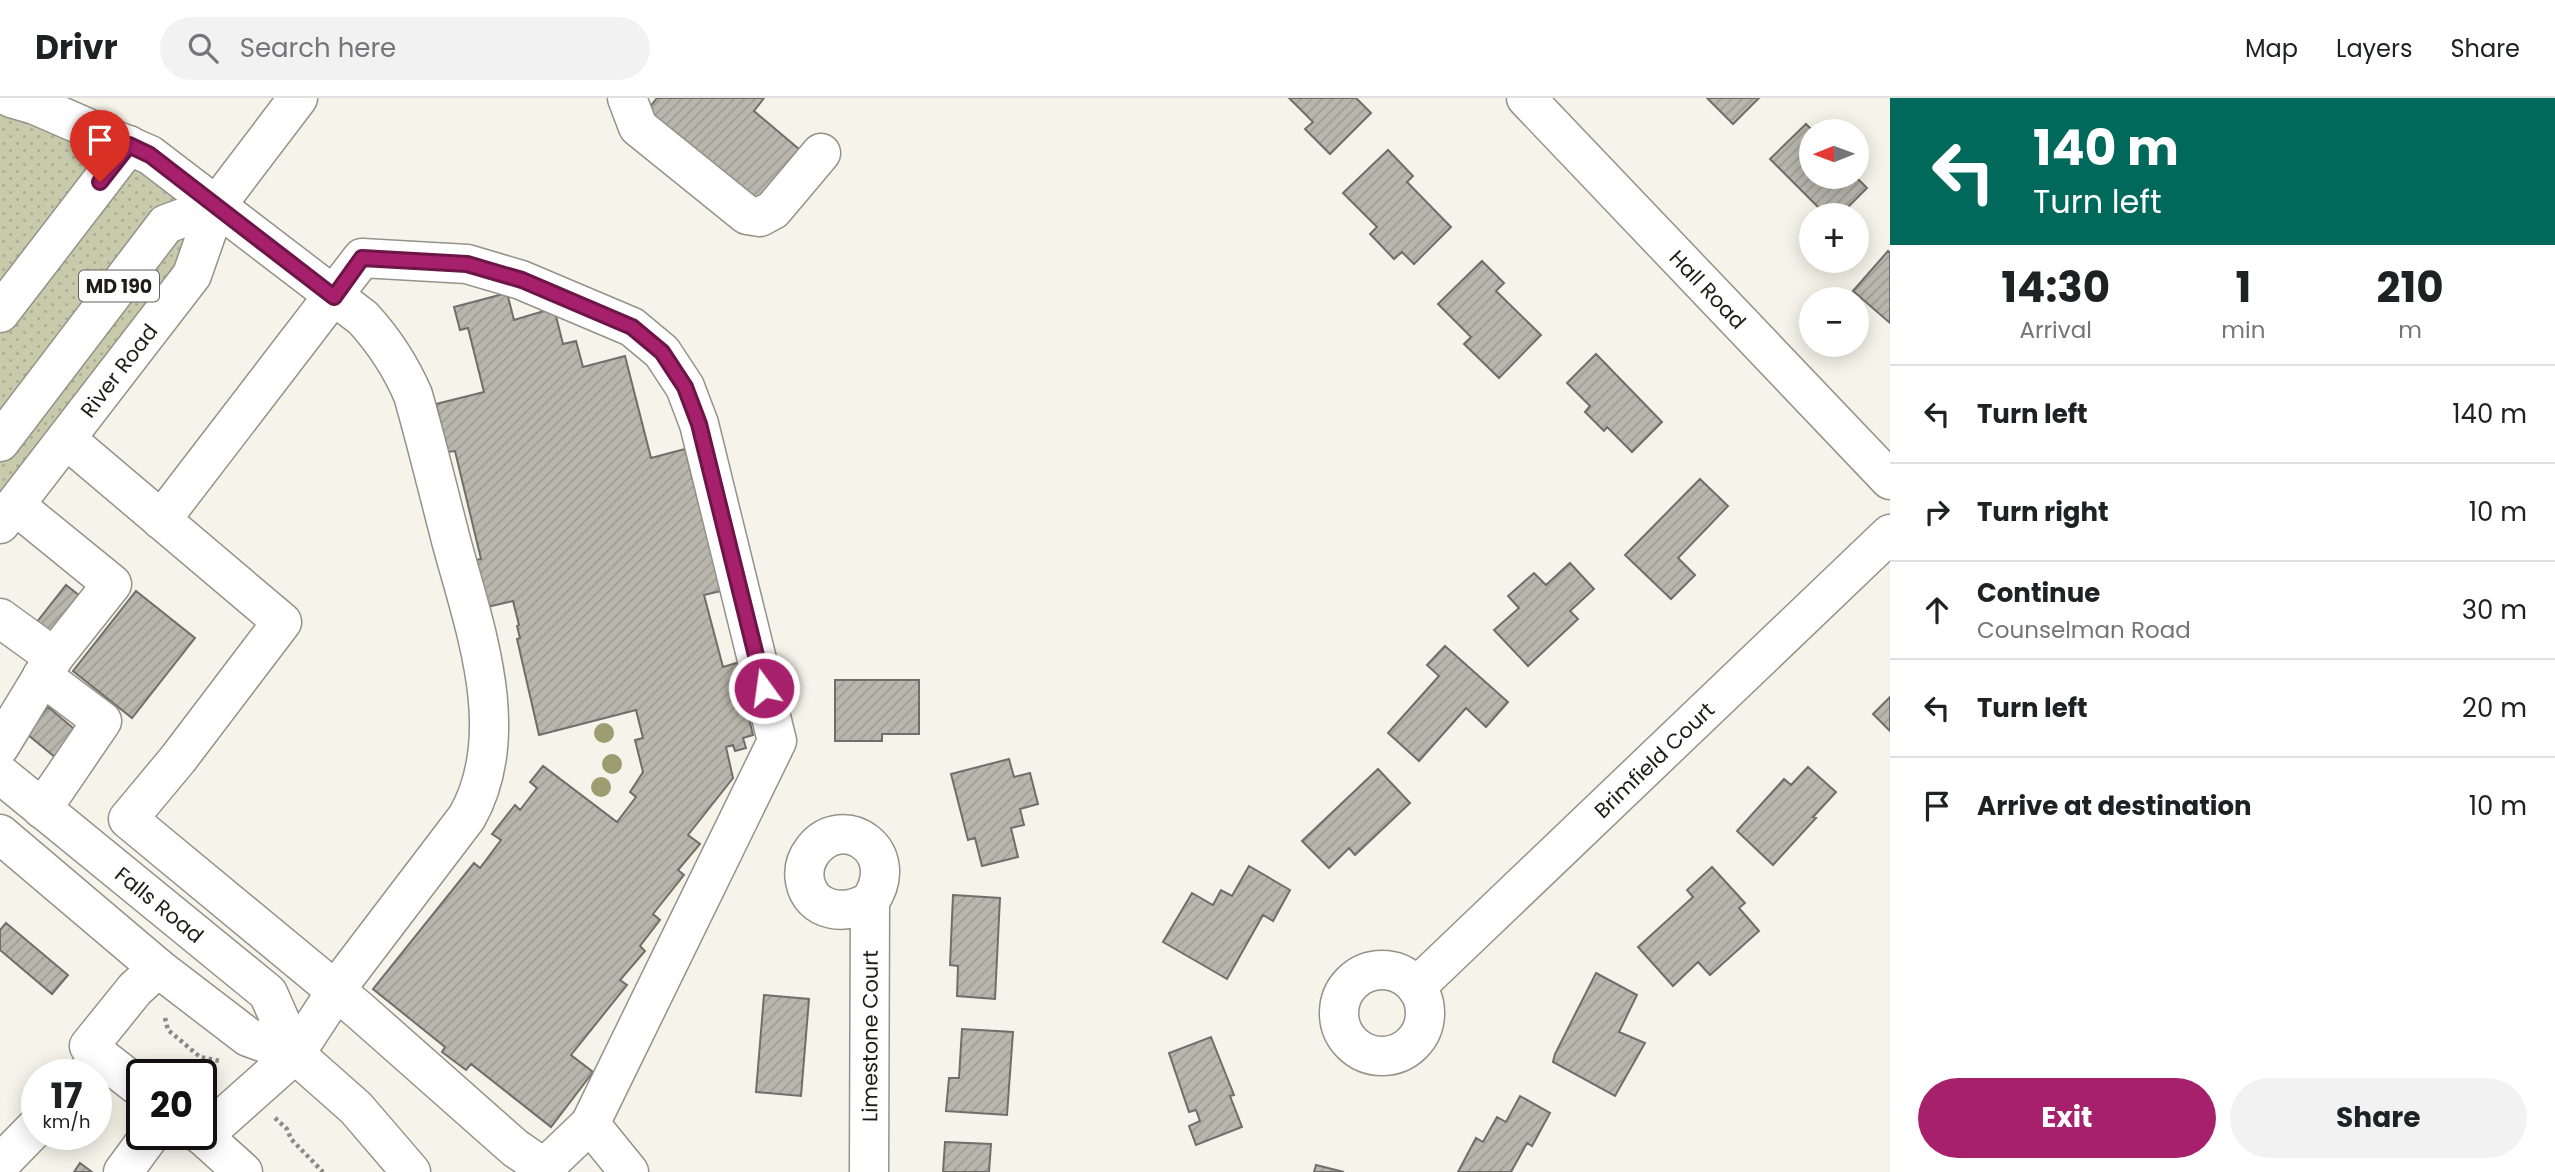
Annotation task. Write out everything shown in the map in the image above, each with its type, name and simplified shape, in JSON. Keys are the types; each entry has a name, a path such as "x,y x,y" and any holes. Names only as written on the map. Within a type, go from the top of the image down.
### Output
{"main road":[{"name":"River Road","path":"7,514 192,275 216,206 298,98"},
{"path":"627,98 638,127 747,215 760,217 774,210 821,153"},
{"name":"Hall Road","path":"1526,98 1890,480"},
{"path":"28,100 150,155 363,318 382,338 400,364 413,395 480,652 489,713 486,770 476,802 335,992 295,1054 217,1122"},
{"path":"0,313 129,145"},
{"name":"MD 190","path":"0,442 166,224 216,206"},
{"path":"66,439 161,520 282,622 178,759 128,819 545,1171 590,1124 777,741 699,424 685,387 662,352 632,327 522,280 467,264 362,258 161,520"},
{"path":"0,746 48,666 112,584 7,514"},
{"name":"Brimfield Court","path":"1416,987 1890,534"},
{"path":"0,618 102,721 42,809"},
{"name":"Falls Road","path":"0,775 268,993 295,1054"},
{"name":"Falls Road","path":"3,841 158,968 248,1037 295,1054 356,1108 411,1172"},
{"name":"Limestone Court","path":"869,1172 870,901"},
{"path":"92,1059 89,1046 135,989 158,968"},
{"path":"590,1124 629,1172"},
{"path":"0,1164 21,1142"},
{"path":"217,1149 243,1172"},
{"path":"122,1172 139,1150"}],"green space":[{"path":"0,98 216,206 192,275 0,496"}],"building":[{"path":"657,98 764,98 754,111 800,150 753,208 642,117"},
{"path":"1289,98 1356,98 1371,113 1330,154 1305,129 1313,122"},
{"path":"1707,98 1759,98 1733,124"},
{"path":"1799,131 1799,188 1770,159"},
{"path":"1388,150 1413,176 1407,182 1451,227 1414,264 1402,252 1394,259 1370,234 1377,227 1343,193"},
{"path":"1800,189 1866,189 1852,203 1814,203"},
{"path":"1888,251 1890,323 1869,305 1869,287 1856,287"},
{"path":"1482,261 1504,283 1496,291 1541,335 1499,378 1464,344 1471,337 1438,304"},
{"path":"507,293 514,320 554,308 563,344 576,341 583,367 625,356 651,458 685,449 721,591 704,595 723,667 743,661 756,712 748,714 753,735 743,738 746,748 735,751 733,745 726,747 733,778 688,835 700,844 678,870 684,875 653,914 660,920 640,946 645,951 620,980 627,985 571,1055 593,1072 551,1127 471,1064 466,1070 442,1052 445,1047 373,989 474,863 480,868 501,840 492,834 515,805 520,810 537,788 530,782 543,766 617,822 636,797 630,792 643,772 635,740 643,738 636,710 539,735 517,639 520,638 519,625 513,601 487,607 476,560 481,559 455,451 448,452 436,404 484,392 468,328 460,330 454,307"},
{"path":"1596,354 1662,422 1632,452 1607,427 1604,431 1585,412 1590,406 1567,383"},
{"path":"1700,479 1728,506 1678,558 1695,575 1671,599 1625,555"},
{"path":"1570,563 1594,589 1570,611 1578,619 1528,666 1494,630 1519,608 1508,596 1534,573 1546,585"},
{"path":"66,585 89,603 57,645 33,627"},
{"path":"136,591 195,638 132,718 73,671"},
{"path":"1445,646 1508,702 1486,727 1466,708 1419,761 1388,733 1439,676 1427,665"},
{"path":"835,680 919,680 919,734 882,734 882,741 835,741"},
{"path":"1890,697 1890,731 1873,714"},
{"path":"48,707 84,737 62,763 27,734"},
{"path":"1009,759 1014,777 1030,773 1038,804 1020,809 1024,825 1011,828 1018,857 982,866 975,838 968,840 951,774"},
{"path":"1808,767 1836,792 1773,865 1737,831 1784,779 1791,785"},
{"path":"1378,769 1410,803 1355,855 1349,848 1329,868 1302,841"},
{"path":"1249,866 1290,890 1273,921 1263,915 1227,979 1163,942 1192,893 1213,905 1221,890 1232,896"},
{"path":"1712,867 1745,903 1739,908 1759,931 1710,975 1698,962 1673,986 1638,947 1693,897 1687,890"},
{"path":"953,895 1000,898 995,999 957,996 958,966 950,965"},
{"path":"6,923 68,975 52,994 0,950 0,930"},
{"path":"1596,973 1637,995 1619,1032 1645,1043 1615,1096 1553,1062"},
{"path":"764,995 809,999 801,1096 756,1092"},
{"path":"962,1029 1013,1032 1007,1115 946,1111 949,1078 959,1078"},
{"path":"1211,1037 1234,1095 1230,1096 1242,1127 1196,1145 1189,1126 1200,1121 1196,1110 1189,1112 1169,1053"},
{"path":"1520,1096 1550,1113 1532,1146 1527,1143 1511,1172 1458,1172 1476,1138 1483,1142 1497,1117 1506,1122"},
{"path":"945,1142 991,1144 989,1172 943,1172"},
{"path":"80,1163 92,1172 74,1172"},
{"path":"1316,1165 1344,1172 1314,1172"}],"route":[{"path":"100,182 129,145 150,155 334,297 362,258 467,264 522,280 632,327 662,352 685,387 699,424 764,688"}]}
